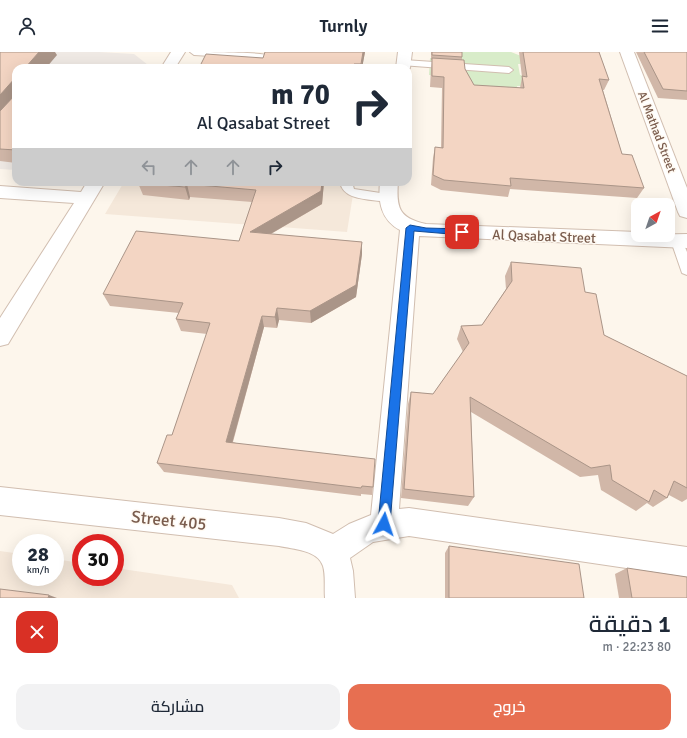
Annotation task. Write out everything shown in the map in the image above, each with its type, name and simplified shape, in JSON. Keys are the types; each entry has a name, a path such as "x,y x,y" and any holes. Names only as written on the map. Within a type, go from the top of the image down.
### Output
{"street":[{"path":"170,64 178,52"},
{"name":"Al Mathad Street","path":"627,52 687,212"},
{"path":"0,192 90,190"},
{"path":"0,337 90,190"},
{"name":"Al Qasabat Street","path":"388,190 392,215 401,224 410,228 426,231 682,241"},
{"path":"384,524 410,228"},
{"name":"Street 405","path":"0,501 286,533 314,539 333,553"},
{"path":"340,598 338,567 333,553 354,536 384,524 409,522 687,562"}],"lane":[{"path":"194,52 266,56"},
{"path":"404,61 509,70"},
{"path":"347,186 351,192 388,190"},
{"path":"682,241 687,270"}],"shaded area":[{"path":"0,52 99,52 134,54 147,64 12,64 12,170 0,169"},
{"path":"122,186 354,186 347,232 105,214"},
{"path":"0,551 12,553 12,586 64,586 64,560 72,562 72,586 124,586 124,569 232,585 239,598 0,598"}],"green space":[{"path":"462,52 511,52 521,56 523,64 518,64 520,75 525,76 526,86 517,86 518,93 456,89 456,77 429,75 430,58 462,59"}],"building":[{"path":"0,52 39,52 28,64 12,64 12,82 0,95"},
{"path":"265,52 363,52 361,64 201,64 206,54 263,58"},
{"path":"432,52 462,52 462,57 432,55"},
{"path":"523,52 599,52 609,80 599,79 622,154 632,155 644,188 510,178 511,186 444,180 433,175 435,147 443,148 444,77 432,76 432,58 464,60 465,69 474,85 524,88 522,76 527,77"},
{"path":"644,52 687,52 687,91 663,89"},
{"path":"12,98 12,150 0,149 0,111"},
{"path":"210,186 322,186 321,191 250,232 362,242 356,285 310,311 277,308 275,317 262,316 226,442 375,459 373,487 362,486 361,488 157,463 167,435 172,435 210,323 176,319 183,303 103,294 136,231 239,241 256,190"},
{"path":"511,262 581,268 585,292 596,294 604,335 687,376 687,488 674,481 667,498 654,490 649,502 612,480 610,465 591,468 470,397 474,497 404,489 411,392 433,394 469,343 461,326 482,325 512,281"},
{"path":"449,546 579,564 584,598 449,598"},
{"path":"627,568 687,577 687,598 632,598"},
{"path":"0,589 49,595 48,598 0,598"}],"route":[{"path":"384,524 410,228 426,231 462,232"}]}
